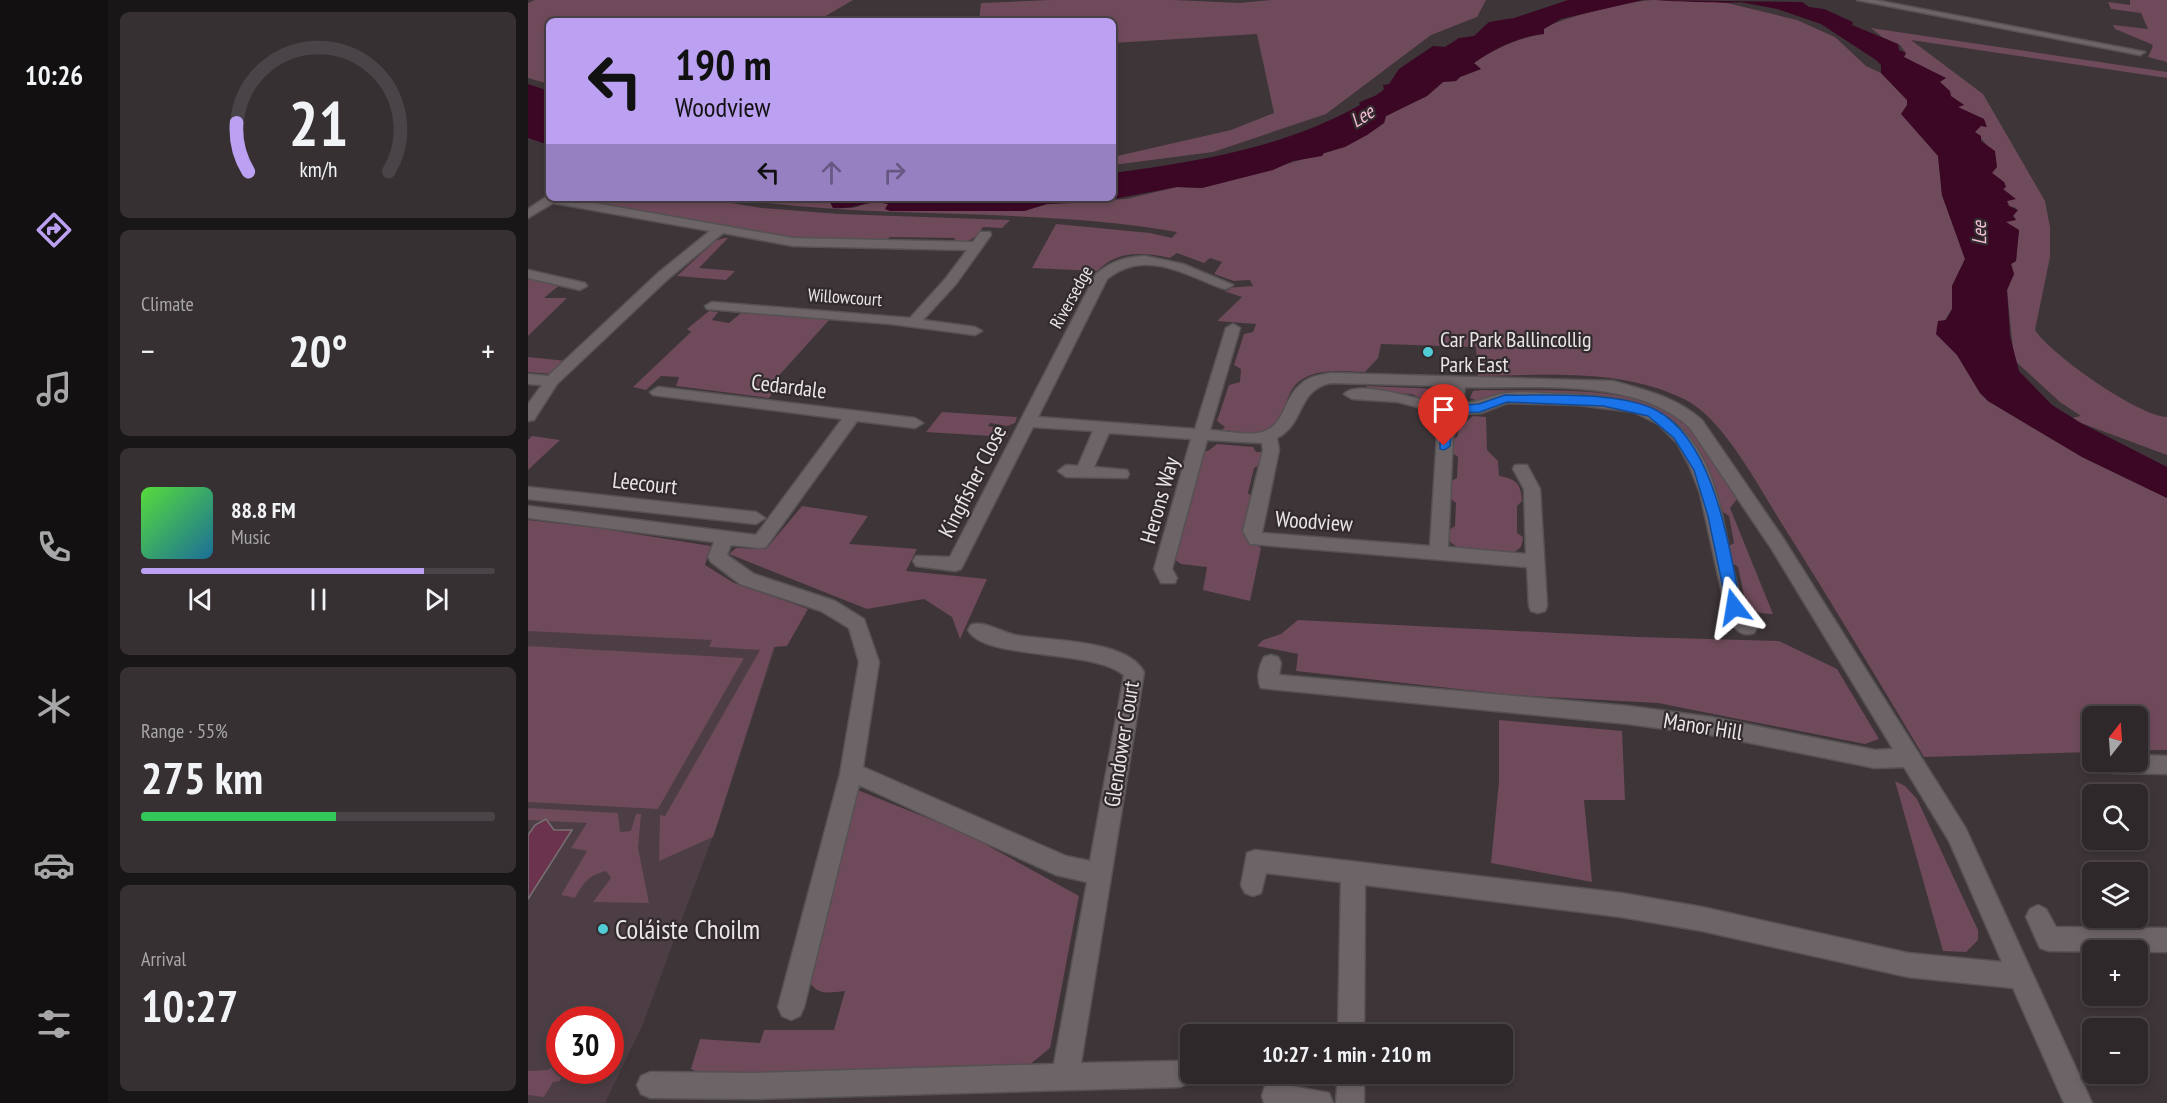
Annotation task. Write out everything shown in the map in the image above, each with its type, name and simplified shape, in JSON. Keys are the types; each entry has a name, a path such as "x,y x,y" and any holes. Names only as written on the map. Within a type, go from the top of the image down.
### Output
{"street":[{"path":"1861,0 2140,52"},
{"path":"528,214 549,201"},
{"path":"563,201 793,242 976,246"},
{"path":"528,416 552,381 663,276 719,230"},
{"path":"913,323 951,281 985,234"},
{"name":"Riversedge","path":"1028,422 1101,277 1107,270 1116,264 1141,258 1198,274 1226,285"},
{"path":"1198,274 1211,262"},
{"path":"528,274 580,286"},
{"name":"Willowcourt","path":"712,306 913,323 975,331"},
{"path":"1202,434 1233,328"},
{"path":"528,379 552,381"},
{"path":"1028,422 1257,439 1269,437 1287,425 1298,394 1308,383 1318,379 1613,386 1651,396 1684,413 1705,436 1777,543 1957,834 2078,1103"},
{"path":"1439,552 1444,436 1454,409 1458,381"},
{"name":"Cedardale","path":"658,392 915,423"},
{"path":"1352,394 1398,397 1426,406 1454,409 1480,408 1505,398 1548,399 1631,406 1662,419 1678,435 1700,470 1715,516 1734,607 1739,619 1747,628"},
{"path":"528,512 612,521 760,542 852,417"},
{"name":"Kingfisher Close","path":"922,561 955,564 1028,422"},
{"path":"1084,472 1102,427"},
{"name":"Herons Way","path":"1168,578 1163,569 1166,552 1202,434"},
{"name":"Woodview","path":"1269,437 1271,450 1252,531 1256,539 1536,561"},
{"path":"1521,469 1532,489 1538,606"},
{"path":"1066,471 1121,474"},
{"name":"Leecourt","path":"528,493 756,518"},
{"path":"612,521 628,504"},
{"path":"724,538 717,557 747,579 828,606 857,624 869,662 850,774 791,1007"},
{"name":"Glendower Court","path":"978,630 1003,641 1119,658 1134,672 1065,1077"},
{"name":"Manor Hill","path":"1271,663 1268,682 1628,715 1711,726 1875,759 1909,757"},
{"path":"2148,765 2167,765"},
{"path":"850,774 868,777 1064,867 1099,873"},
{"path":"1253,885 1255,861 1503,889 1702,919 1908,965 2022,976"},
{"path":"1351,1024 1353,873"},
{"path":"2038,917 2049,939 2167,940"},
{"path":"650,1085 753,1086 1180,1074"},
{"path":"1350,1103 1351,1084"},
{"path":"1275,1096 1318,1103"}],"shaded area":[{"path":"535,0 853,0 822,18 546,18 546,83 528,78 528,3"},
{"path":"1050,0 1174,0 1239,3 1271,0 1486,0 1477,17 1431,35 1326,114 1213,152 1116,165 1116,156 1231,130 1274,113 1257,34 1116,43 1116,18 979,18 981,3"},
{"path":"1654,0 1723,2 1797,20 1835,37 1866,66 1881,73 1907,100 1919,133 1938,156 1942,195 1965,259 1952,286 1952,309 1936,334 1957,355 1980,393 1988,401 2082,457 2167,498 2167,750 2148,750 2148,706 2082,706 2082,752 1924,757 1740,456 1727,438 1699,408 1660,389 1635,382 1583,376 1478,376 1476,347 1381,344 1378,358 1365,372 1324,372 1301,380 1290,393 1281,417 1270,429 1251,433 1222,430 1225,427 1217,421 1229,385 1240,382 1241,369 1234,365 1244,334 1253,332 1256,324 1217,321 1242,297 1224,291 1230,290 1226,288 1253,286 1250,280 1234,281 1214,274 1222,262 1210,258 1204,263 1177,253 1170,258 1141,254 1122,256 1113,259 1097,271 1032,268 1056,224 1150,233 1172,238 1177,232 1065,219 840,209 752,201 784,203 818,201 830,202 833,208 853,208 874,201 889,204 890,211 1024,211 1047,204 1116,201 1177,187 1202,188 1332,151 1367,135 1384,123 1386,116 1427,96 1443,82 1456,81 1460,77 1481,69 1474,63 1499,48 1544,34 1544,29 1552,25 1597,10"},
{"path":"2130,0 2167,0 2167,62 2148,57 2153,46 2151,44 2115,29 2113,25 2148,29 2141,13 2111,9 2108,2 2130,5"},
{"path":"1871,28 2167,72 2167,78 1911,40 1983,94 2045,201 2050,227 2050,257 2035,330 2058,354 2096,382 2136,406 2167,417 2167,455 2072,418 2081,416 2060,402 2014,360 2007,290 2014,274 2011,264 2016,261 2019,230 2005,222 2016,219 2013,216 2016,208 2009,206 2007,201 2014,199 2003,189 2006,187 2004,182 1992,173 1995,154 1975,132 1984,119 1957,107 1964,105 1950,96 1939,82 1945,78 1903,57 1906,53 1900,45 1882,37"},
{"path":"591,201 719,201 762,208 839,214 1010,220 1002,228 983,227 968,241 959,242 954,242 955,238 890,237 885,241 792,238"},
{"path":"728,238 699,268 735,271 726,280 677,276 715,241"},
{"path":"528,278 562,283 544,298 567,298 528,336"},
{"path":"709,311 718,312 712,320 729,323 741,313 830,319 775,380 781,382 769,398 676,386 679,377 661,376 646,390 633,387 691,332 687,329"},
{"path":"528,357 567,361 551,374 528,372"},
{"path":"1366,386 1439,389 1445,394 1439,399 1424,400 1412,394 1371,392"},
{"path":"1473,391 1593,392 1650,403 1673,414 1692,429 1737,499 1730,508 1773,614 1754,611 1740,600 1744,595 1738,567 1732,563 1729,546 1734,543 1729,516 1723,512 1702,455 1688,435 1671,420 1652,409 1628,401 1601,397 1570,394 1565,397 1481,402 1470,398"},
{"path":"942,412 1017,417 1015,423 1007,426 990,423 988,426 1005,429 1008,437 926,432"},
{"path":"1473,416 1486,417 1487,450 1498,461 1499,476 1514,481 1521,490 1522,501 1517,506 1517,533 1523,537 1523,540 1519,549 1512,553 1458,548 1449,541 1449,530 1455,526 1456,503 1450,498 1450,482 1457,478 1458,457 1451,452 1452,439 1457,437 1460,426"},
{"path":"532,436 560,440 528,470 528,440"},
{"path":"1217,444 1253,447 1256,452 1262,452 1259,465 1254,468 1248,493 1252,496 1244,536 1261,548 1250,601 1203,590 1207,567 1181,564 1174,559 1204,451 1208,451"},
{"path":"802,506 868,516 849,544 917,549 906,571 987,579 960,639 952,617 924,599 867,609 729,554 736,548 766,549"},
{"path":"528,520 598,528 711,546 705,565 734,583 808,609 787,646 774,647 713,837 659,861 660,815 665,816 760,650 709,647 712,640 528,631"},
{"name":"Coláiste Choilm","path":"528,595 780,633 719,820 643,1024 624,1064 624,1006 546,1006 546,1084 614,1084 605,1103 528,1103"},
{"path":"1298,620 1638,637 1779,641 1837,669 1879,739 1865,744 1658,703 1512,695 1296,671 1298,654 1257,646 1263,640 1281,634"},
{"path":"528,646 744,658 658,809 528,802"},
{"path":"1499,720 1622,731 1625,800 1584,800 1592,882 1491,863 1499,781"},
{"path":"1895,781 1905,786 1917,799 1978,930 1978,940 1966,952 1943,951"},
{"path":"855,789 965,833 1079,896 1050,1048 1028,1066 701,1074 691,1069 700,1039 760,1043 764,1030 834,1030 845,991 821,991 809,981"},
{"path":"528,808 618,813 620,832 631,831 636,814 641,814 638,848 649,903 593,902 611,878 606,871 587,880 575,898 561,895 587,851 571,848 587,823 528,820"},
{"path":"546,1070 546,1084 552,1084 544,1097 528,1095 528,1071"}],"water":[{"name":"Lee","path":"1568,0 1643,0 1561,19 1544,29 1544,34 1526,37 1499,48 1474,63 1481,69 1460,77 1456,81 1443,82 1427,96 1386,116 1384,123 1367,135 1345,147 1324,153 1322,156 1293,161 1273,170 1202,188 1177,187 1116,199 1116,173 1209,158 1301,132 1331,120 1378,94 1384,89 1383,85 1389,84 1399,69 1433,46 1445,47 1459,38 1474,36 1489,22 1514,18"},
{"name":"Lee","path":"1654,0 1802,2 1809,7 1824,9 1853,22 1852,25 1898,44 1899,50 1906,53 1904,57 1946,78 1940,82 1950,91 1951,96 1964,105 1958,107 1984,119 1987,127 1981,126 1975,132 1981,136 1981,141 1995,151 1997,167 1992,173 2004,182 2006,187 2003,189 2016,199 2007,201 2009,206 2018,210 2013,216 2016,220 2006,222 2019,230 2016,261 2011,264 2014,274 2007,290 2010,336 2019,371 2052,405 2081,423 2167,467 2167,498 2082,457 1988,401 1980,393 1957,355 1936,334 1938,321 1946,320 1952,309 1952,286 1965,259 1942,195 1938,156 1901,114 1907,105 1907,100 1881,73 1881,65 1876,60 1821,24 1777,9 1740,2"},
{"path":"528,84 546,90 546,144 528,138"},
{"path":"805,201 1103,201 1047,204 1024,211 890,211 885,209 888,204 833,208 830,202"}],"building":[{"path":"546,819 554,830 572,830 528,899 528,835 535,825"}],"place":[{"name":"Car Park Ballincollig Park East","path":"1428,352"},
{"name":"Coláiste Choilm","path":"603,929"}],"route":[{"path":"1444,446 1446,426 1454,409 1491,406 1505,398 1603,402 1631,406 1652,413 1662,419 1678,435 1700,470 1715,516 1734,607"}]}
